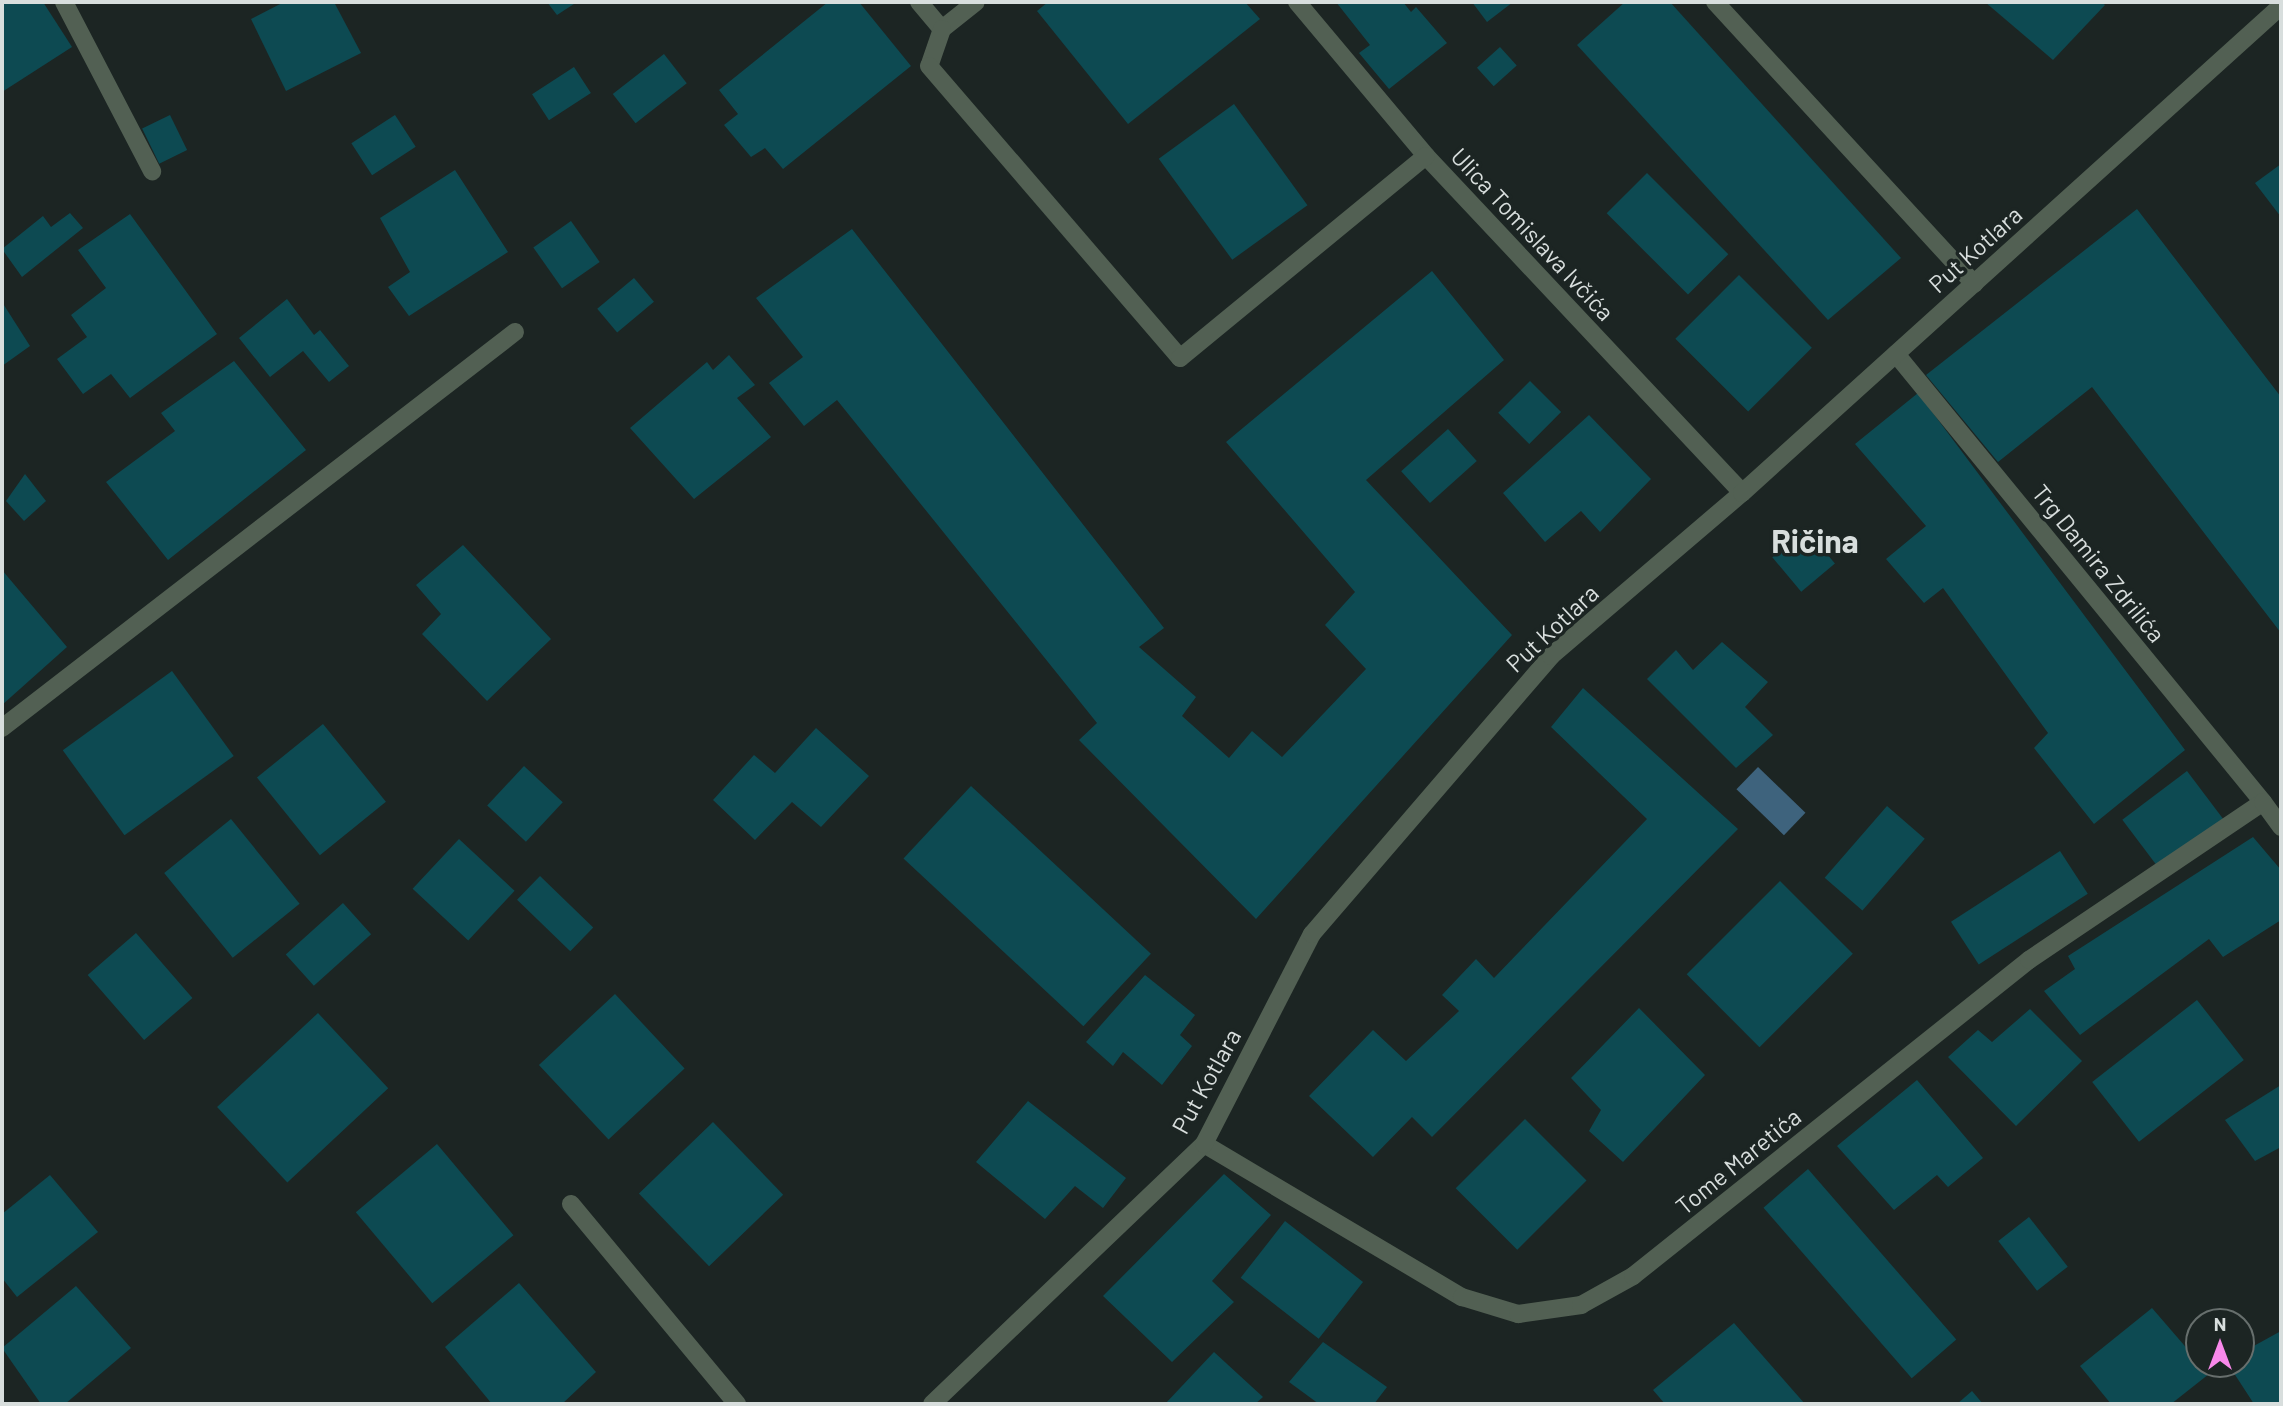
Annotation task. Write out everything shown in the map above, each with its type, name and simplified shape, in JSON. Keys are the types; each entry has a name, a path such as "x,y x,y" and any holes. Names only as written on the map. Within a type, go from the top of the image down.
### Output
{"street":[{"path":"64,2 152,171"},
{"path":"919,2 942,29"},
{"path":"976,2 942,29 929,66 1180,359 1426,156"},
{"name":"Ulica Tomislava Ivčića","path":"1297,2 1426,156 1742,493"},
{"path":"1715,2 1975,284"},
{"name":"Put Kotlara","path":"932,1404 1204,1144 1312,933 1551,656 1742,493 2281,6"},
{"path":"2,728 515,332"},
{"name":"Trg Damira Zdrilića","path":"1896,354 2281,827"},
{"name":"Tome Maretića","path":"1204,1144 1462,1297 1518,1314 1581,1305 1633,1276 2029,960 2263,802"},
{"path":"571,1204 737,1404"}],"water":[{"path":"1758,767 1805,813 1784,835 1736,789"}],"building":[{"path":"2,2 43,2 72,47 2,92"},
{"path":"284,2 334,2 361,53 286,91 251,19"},
{"path":"547,2 577,2 557,15"},
{"path":"828,2 859,2 911,66 783,169 765,148 751,157 724,125 738,114 719,90"},
{"path":"1048,2 1245,2 1260,19 1128,124 1037,11"},
{"path":"1336,2 1403,2 1411,12 1416,7 1447,43 1389,89 1359,53 1370,45"},
{"path":"1472,2 1513,2 1487,22"},
{"path":"1625,2 1670,2 1901,258 1828,320 1577,45"},
{"path":"1985,2 2101,2 2105,5 2053,60"},
{"path":"1500,47 1517,66 1494,86 1477,68"},
{"path":"664,54 687,83 636,123 613,94"},
{"path":"574,67 591,93 549,120 532,94"},
{"path":"1234,104 1307,205 1232,260 1159,159"},
{"path":"170,115 187,150 159,164 142,129"},
{"path":"395,115 416,147 372,175 351,143"},
{"path":"2281,164 2281,217 2255,183"},
{"path":"455,170 508,252 409,316 388,287 410,272 380,218"},
{"path":"1647,173 1728,254 1688,295 1607,213"},
{"path":"2137,209 2281,397 2281,633 2092,387 1998,462 1926,375"},
{"path":"70,213 83,228 22,277 2,249 43,216 51,227"},
{"path":"130,214 217,334 130,398 111,374 83,394 57,359 87,337 71,315 106,288 78,250"},
{"path":"571,221 600,262 562,288 533,247"},
{"path":"852,229 1164,628 1139,647 1196,697 1182,716 1229,758 1252,731 1282,757 1366,669 1325,625 1355,592 1226,442 1432,271 1504,360 1366,480 1512,635 1256,919 1079,740 1097,723 837,400 804,426 769,383 803,357 756,298"},
{"path":"1739,275 1812,348 1748,411 1675,339"},
{"path":"634,278 654,302 617,333 597,309"},
{"path":"287,299 314,335 320,330 349,366 329,382 303,351 270,377 239,338"},
{"path":"2,302 30,346 2,366"},
{"path":"729,355 755,385 737,398 771,437 694,499 630,428 707,362 713,370"},
{"path":"234,361 306,450 168,560 106,482 175,431 161,413"},
{"path":"1530,381 1561,412 1529,444 1498,413"},
{"path":"1918,393 2185,750 2094,824 2034,748 2048,733 1943,588 1924,603 1886,559 1926,526 1855,444"},
{"path":"1589,415 1651,479 1600,532 1581,511 1545,542 1503,493"},
{"path":"1448,429 1477,461 1430,503 1401,471"},
{"path":"25,474 46,501 24,521 6,501"},
{"path":"1806,529 1835,563 1801,592 1772,557"},
{"path":"463,545 551,639 487,701 422,634 441,614 416,585"},
{"path":"2,570 67,647 2,705"},
{"path":"1722,642 1768,682 1745,707 1773,735 1736,768 1647,679 1676,650 1693,670"},
{"path":"172,671 234,756 125,835 63,750"},
{"path":"1583,688 1738,829 1432,1137 1412,1117 1373,1157 1309,1096 1373,1030 1406,1061 1459,1011 1442,995 1476,959 1494,978 1647,819 1551,727"},
{"path":"323,724 386,802 320,855 257,777"},
{"path":"816,728 869,776 821,827 792,802 755,840 713,800 754,755 775,773"},
{"path":"524,766 563,802 526,842 487,805"},
{"path":"2187,771 2224,821 2160,869 2122,820"},
{"path":"971,786 1151,954 1083,1026 903,858"},
{"path":"1887,806 1925,839 1862,911 1825,878"},
{"path":"231,819 300,904 233,958 164,873"},
{"path":"2253,837 2281,870 2281,920 2223,957 2209,939 2080,1035 2044,991 2075,969 2068,956"},
{"path":"459,839 515,891 468,941 413,889"},
{"path":"2060,851 2088,894 1979,965 1951,922"},
{"path":"540,876 593,927 570,951 517,900"},
{"path":"1780,881 1853,954 1759,1047 1687,974"},
{"path":"343,903 371,934 314,986 286,955"},
{"path":"136,933 192,998 144,1040 88,975"},
{"path":"1145,975 1195,1015 1180,1035 1192,1046 1162,1085 1123,1052 1113,1066 1086,1042"},
{"path":"615,994 685,1069 609,1140 539,1065"},
{"path":"2197,1000 2244,1060 2139,1142 2092,1082"},
{"path":"1639,1008 1705,1075 1623,1162 1589,1131 1601,1110 1571,1078"},
{"path":"2030,1009 2082,1061 2016,1126 1948,1057 1978,1030 1992,1042"},
{"path":"318,1013 388,1088 287,1182 217,1107"},
{"path":"1917,1080 1983,1158 1948,1187 1937,1175 1894,1210 1837,1146"},
{"path":"2281,1085 2281,1147 2255,1161 2225,1120"},
{"path":"1028,1101 1126,1178 1103,1208 1075,1186 1045,1219 976,1162"},
{"path":"1525,1119 1587,1181 1517,1250 1456,1188"},
{"path":"713,1122 783,1195 709,1266 639,1194"},
{"path":"437,1144 513,1235 432,1303 356,1212"},
{"path":"1808,1169 1956,1340 1912,1378 1763,1208"},
{"path":"1224,1174 1271,1215 1212,1281 1234,1302 1172,1362 1103,1296"},
{"path":"50,1175 98,1232 17,1297 2,1278 2,1214"},
{"path":"2029,1217 2068,1267 2037,1291 1998,1241"},
{"path":"1285,1221 1363,1282 1319,1339 1241,1278"},
{"path":"519,1283 596,1372 562,1404 492,1404 445,1347"},
{"path":"76,1286 131,1348 65,1404 41,1404 2,1348"},
{"path":"2152,1308 2185,1346 2185,1378 2204,1378 2171,1404 2111,1404 2080,1366"},
{"path":"1734,1323 1805,1404 1665,1404 1653,1390"},
{"path":"2281,1331 2281,1404 2254,1404 2237,1378 2255,1378 2255,1345"},
{"path":"1323,1342 1387,1387 1374,1404 1319,1404 1289,1382"},
{"path":"1214,1352 1263,1397 1255,1404 1165,1404"},
{"path":"1972,1391 1983,1404 1957,1404"}],"district":[{"name":"Ričina","path":"1815,540"}]}
